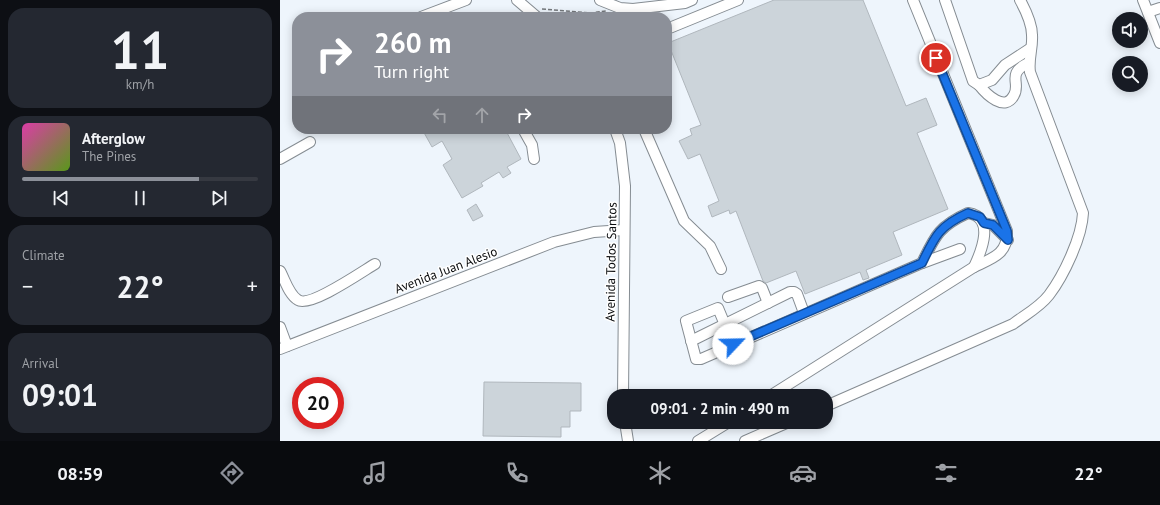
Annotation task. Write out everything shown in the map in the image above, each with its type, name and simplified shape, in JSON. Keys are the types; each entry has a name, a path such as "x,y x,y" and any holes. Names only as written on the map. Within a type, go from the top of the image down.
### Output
{"street":[{"path":"434,12 466,0"},
{"path":"517,0 532,12"},
{"path":"600,0 620,8 633,10 685,3 692,0"},
{"path":"672,27 738,0"},
{"path":"781,389 974,267 997,256 1008,240 1007,231 912,0"},
{"path":"945,0 973,81 991,99 1002,103 1009,101 1015,94 1016,73 1020,67 1028,63"},
{"path":"833,403 1013,324 1049,295 1063,270 1082,226 1082,213 1030,72 1028,63 1032,36 1029,19 1020,0"},
{"path":"1143,0 1160,41"},
{"path":"1148,12 1160,8"},
{"path":"978,85 992,80 1005,65 1031,48"},
{"path":"525,134 532,145 534,159"},
{"name":"Avenida Todos Santos","path":"617,134 620,143 625,186 623,389"},
{"path":"646,134 684,221 710,246 721,269"},
{"path":"280,159 310,142"},
{"path":"922,263 937,233 958,218 968,213 975,214 980,217 984,223 982,250 974,267"},
{"path":"984,223 993,225 1008,240"},
{"name":"Avenida Juan Alesio","path":"284,347 554,242 594,232 624,230"},
{"path":"733,344 718,308 688,320 686,323 698,360 922,263 960,249"},
{"path":"280,271 292,294 299,301 306,302 317,298 375,264"},
{"path":"728,297 759,286 762,288 768,303"},
{"path":"691,341 768,303 794,292 797,294 804,313"},
{"path":"280,327 284,347"},
{"path":"626,429 628,441"},
{"path":"698,441 717,429"},
{"path":"746,441 773,429"}],"path":[{"path":"528,8 578,12"},
{"path":"597,12 620,8"}],"building":[{"path":"774,0 863,0 906,106 926,98 937,125 917,133 948,209 893,232 902,255 866,270 869,278 863,280 860,272 805,294 796,271 766,283 763,281 736,211 730,214 729,210 712,217 708,206 719,201 700,154 688,159 679,141 692,135 690,129 701,125 672,53 672,41"},
{"path":"425,134 508,134 521,159 507,167 511,173 503,178 499,172 481,183 483,186 462,198 443,165 452,159 442,141 432,147"},
{"path":"476,204 483,216 473,221 467,210"},
{"path":"484,382 581,383 581,411 570,411 570,427 561,427 561,437 483,436"}],"route":[{"path":"733,344 922,263 937,233 958,218 968,213 975,214 980,217 984,223 993,225 1008,240 1007,231 936,58"}]}
